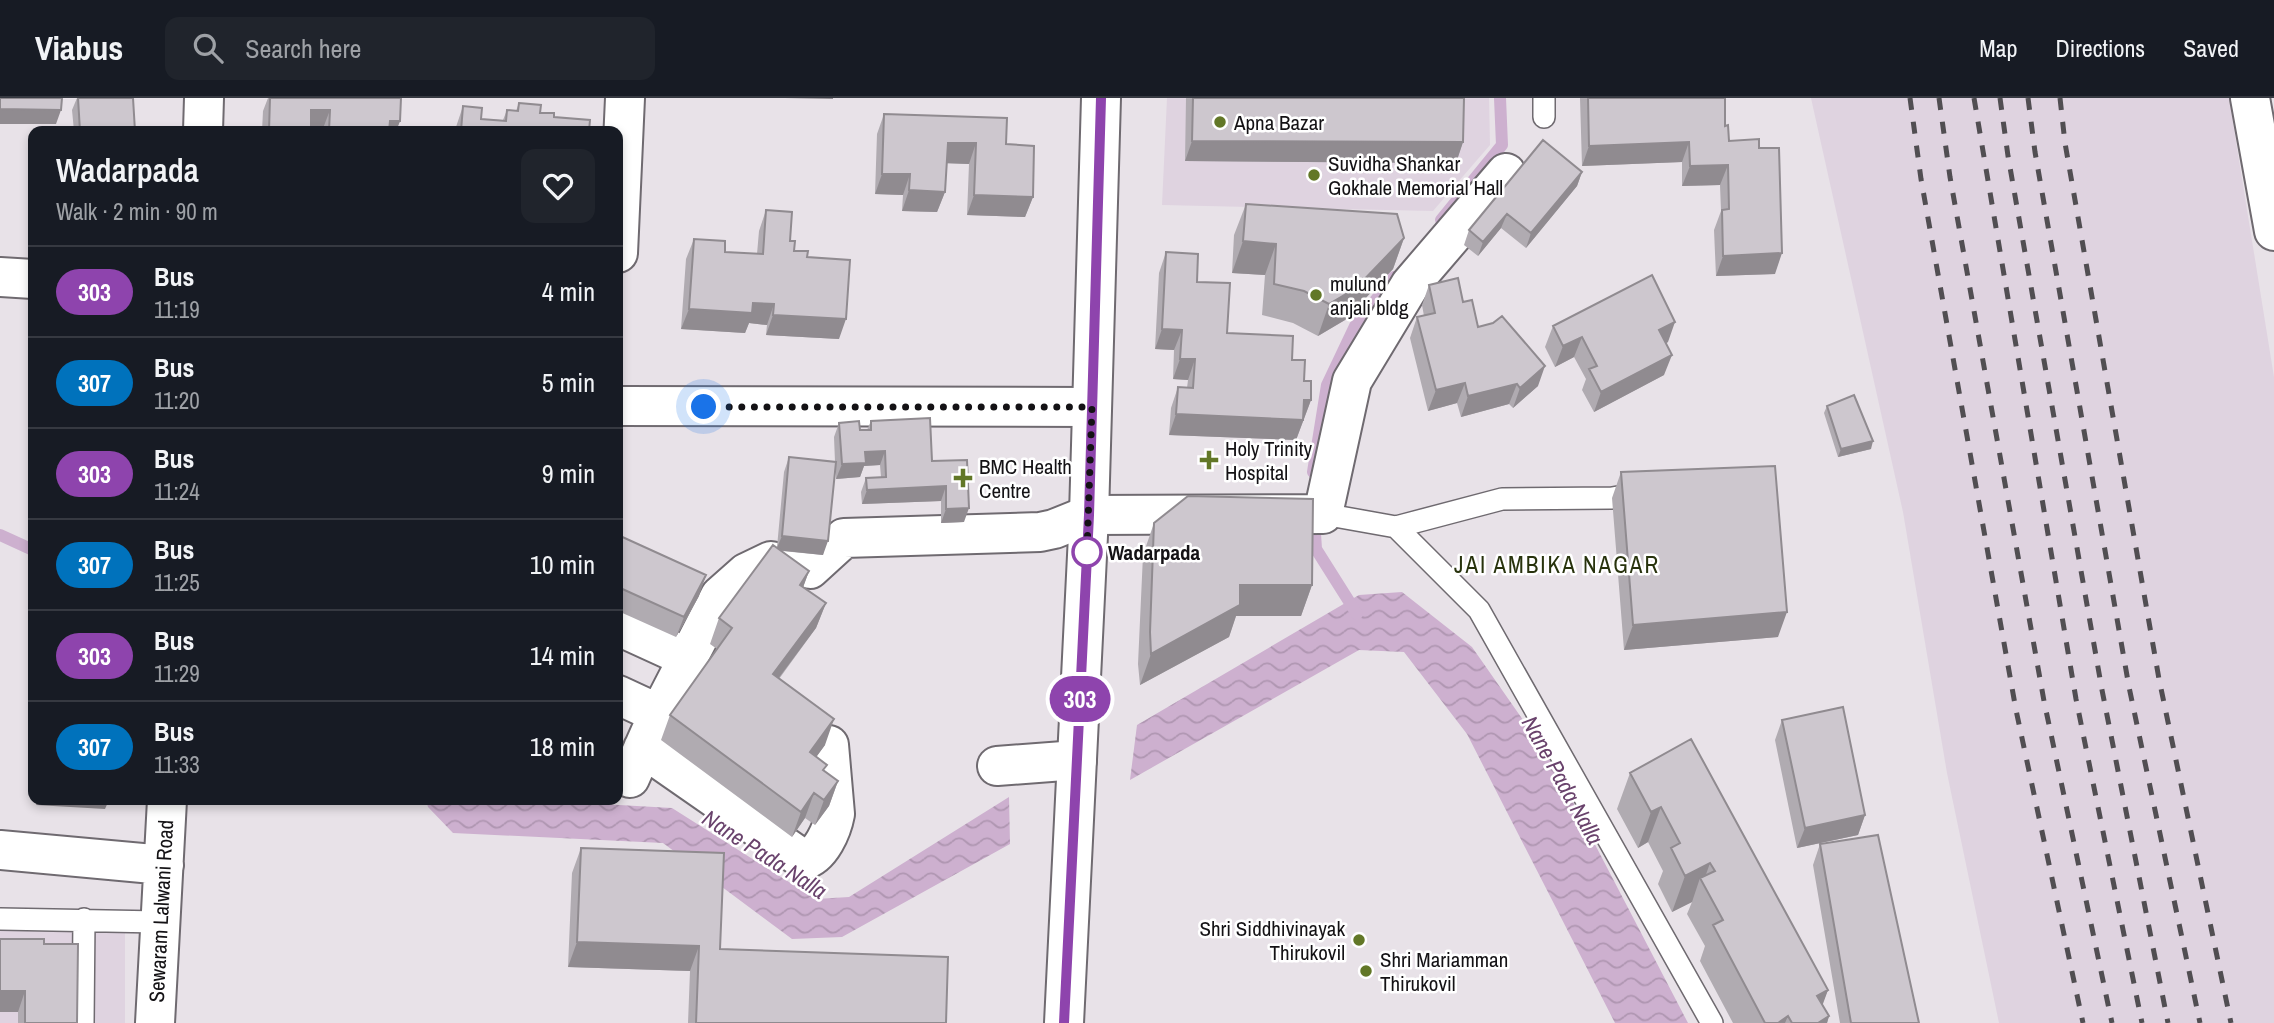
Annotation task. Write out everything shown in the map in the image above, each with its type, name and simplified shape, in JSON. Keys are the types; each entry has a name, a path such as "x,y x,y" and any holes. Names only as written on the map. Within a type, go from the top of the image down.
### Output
{"street":[{"path":"203,126 204,98"},
{"path":"623,136 625,98"},
{"path":"1064,1023 1089,515 1101,98"},
{"path":"2250,98 2274,231"},
{"path":"829,745 834,824 815,856 804,860 637,763 659,714 720,596 746,573 771,561 810,569 844,538 1040,532 1089,515 1323,514 1352,381 1410,285 1506,173"},
{"path":"0,277 28,279"},
{"path":"623,400 1092,407"},
{"path":"686,580 720,596"},
{"path":"623,628 688,659"},
{"path":"623,697 659,714"},
{"path":"997,766 1077,760"},
{"name":"Sewaram Lalwani Road","path":"155,1023 167,805"},
{"path":"0,850 164,865"}],"lane":[{"path":"1323,514 1396,527 1502,499 1612,498 1664,489"},
{"path":"1396,527 1479,610 1712,1023"},
{"path":"0,919 159,922"},
{"path":"83,1023 84,919"}],"shaded area":[{"name":"Suvidha Shankar Gokhale Memorial Hall","path":"1167,98 1489,98 1490,145 1433,211 1162,205"},
{"path":"1811,98 2229,98 2274,377 2274,1023 1999,1023 1947,773 1903,512"},
{"path":"0,928 125,929 125,1023 0,1023"}],"water":[{"path":"1402,592 1472,647 1551,760 1688,1023 1615,1023 1467,734 1404,652 1359,650 1130,780 1137,725 1359,595"},
{"path":"1009,797 1010,844 842,937 792,939 663,843 453,833 427,805 619,805 672,808 816,899 849,897"}],"building":[{"path":"0,98 62,98 61,110 0,109"},
{"path":"78,98 133,98 135,126 80,126"},
{"path":"270,98 401,98 400,121 390,121 390,126 329,126 330,110 311,110 311,126 269,126"},
{"path":"1193,98 1464,98 1463,142 1192,141"},
{"path":"1588,98 1725,98 1725,126 1728,125 1729,141 1759,139 1759,148 1779,148 1782,253 1723,256 1722,210 1729,209 1728,165 1690,166 1689,142 1589,146"},
{"path":"519,103 541,105 540,113 590,120 589,126 461,126 463,106 482,108 481,119 506,121 507,110 518,111"},
{"path":"884,114 1007,118 1006,144 1034,146 1033,197 974,195 976,143 948,143 945,192 909,190 910,174 882,174"},
{"path":"1543,140 1582,172 1531,233 1507,214 1483,242 1469,230"},
{"path":"1246,204 1397,214 1404,238 1356,288 1329,304 1304,291 1274,284 1276,244 1243,241"},
{"path":"766,210 792,212 790,241 795,241 794,251 808,251 807,257 850,260 846,319 773,315 774,304 753,303 752,313 689,309 694,239 725,241 725,252 763,254"},
{"path":"1166,252 1198,254 1197,282 1230,283 1227,333 1293,336 1292,360 1305,360 1304,381 1311,381 1311,400 1304,400 1303,420 1176,414 1178,387 1193,388 1195,359 1180,359 1182,330 1162,329"},
{"path":"1652,275 1675,322 1659,330 1672,355 1601,392 1589,369 1597,366 1582,337 1563,346 1553,326"},
{"path":"1458,278 1463,302 1472,300 1478,327 1493,323 1502,316 1545,366 1520,388 1517,384 1468,396 1465,383 1436,390 1417,317 1435,313 1429,285"},
{"path":"1854,395 1873,441 1841,449 1827,406"},
{"path":"930,418 932,461 967,460 969,508 946,509 946,486 867,490 866,478 886,477 885,451 865,452 866,463 842,464 839,423 859,421 860,430 871,430 871,421"},
{"path":"789,457 836,462 828,541 782,536"},
{"path":"1775,466 1787,612 1633,625 1621,472"},
{"path":"1188,496 1313,499 1312,585 1240,585 1240,605 1151,654 1154,523"},
{"path":"623,537 706,575 684,617 623,589"},
{"path":"773,545 809,571 800,585 826,603 773,674 834,719 810,752 827,765 823,770 838,781 824,800 814,793 801,812 670,715 732,628 719,618"},
{"path":"1843,707 1865,815 1805,828 1782,720"},
{"path":"1691,739 1828,990 1817,996 1829,1016 1818,1023 1792,1023 1788,1016 1778,1023 1765,1023 1713,925 1723,920 1700,878 1715,871 1710,863 1685,876 1671,848 1680,843 1661,807 1651,812 1630,773"},
{"path":"1878,835 1919,1023 1851,1023 1820,844"},
{"path":"581,848 724,853 720,949 948,957 946,1023 696,1023 699,946 577,942"},
{"path":"0,939 44,939 44,944 78,944 77,1023 25,1023 25,991 0,991"}],"waterway":[{"path":"1441,220 1502,145 1500,98"},
{"path":"1313,472 1327,385 1355,326 1394,277"},
{"path":"1314,518 1316,549 1357,614"},
{"name":"Nane Pada Nalla","path":"0,535 28,548"}],"railway":[{"path":"1910,98 1921,179 2016,710 2083,1023"},
{"path":"1939,98 1950,177 2044,701 2112,1023"},
{"path":"1974,98 2076,699 2142,1023"},
{"path":"2000,98 2102,690 2168,1023"},
{"path":"2028,98 2035,152 2129,687 2200,1023"},
{"path":"2060,98 2065,143 2159,679 2231,1023"}],"bus line":[{"name":"303","path":"1064,1023 1089,515 1101,98"}],"place":[{"name":"Apna Bazar","path":"1220,122"},
{"name":"Suvidha Shankar Gokhale Memorial Hall","path":"1314,175"},
{"name":"mulund anjali bldg","path":"1316,295"},
{"name":"Holy Trinity Hospital","path":"1209,460"},
{"name":"BMC Health Centre","path":"963,478"},
{"name":"Wadarpada","path":"1087,552"},
{"name":"Shri Siddhivinayak Thirukovil","path":"1359,940"},
{"name":"Shri Mariamman Thirukovil","path":"1366,971"}],"district":[{"name":"JAI AMBIKA NAGAR","path":"1557,564"}],"route":[{"path":"704,407 1092,407 1087,552"}]}
